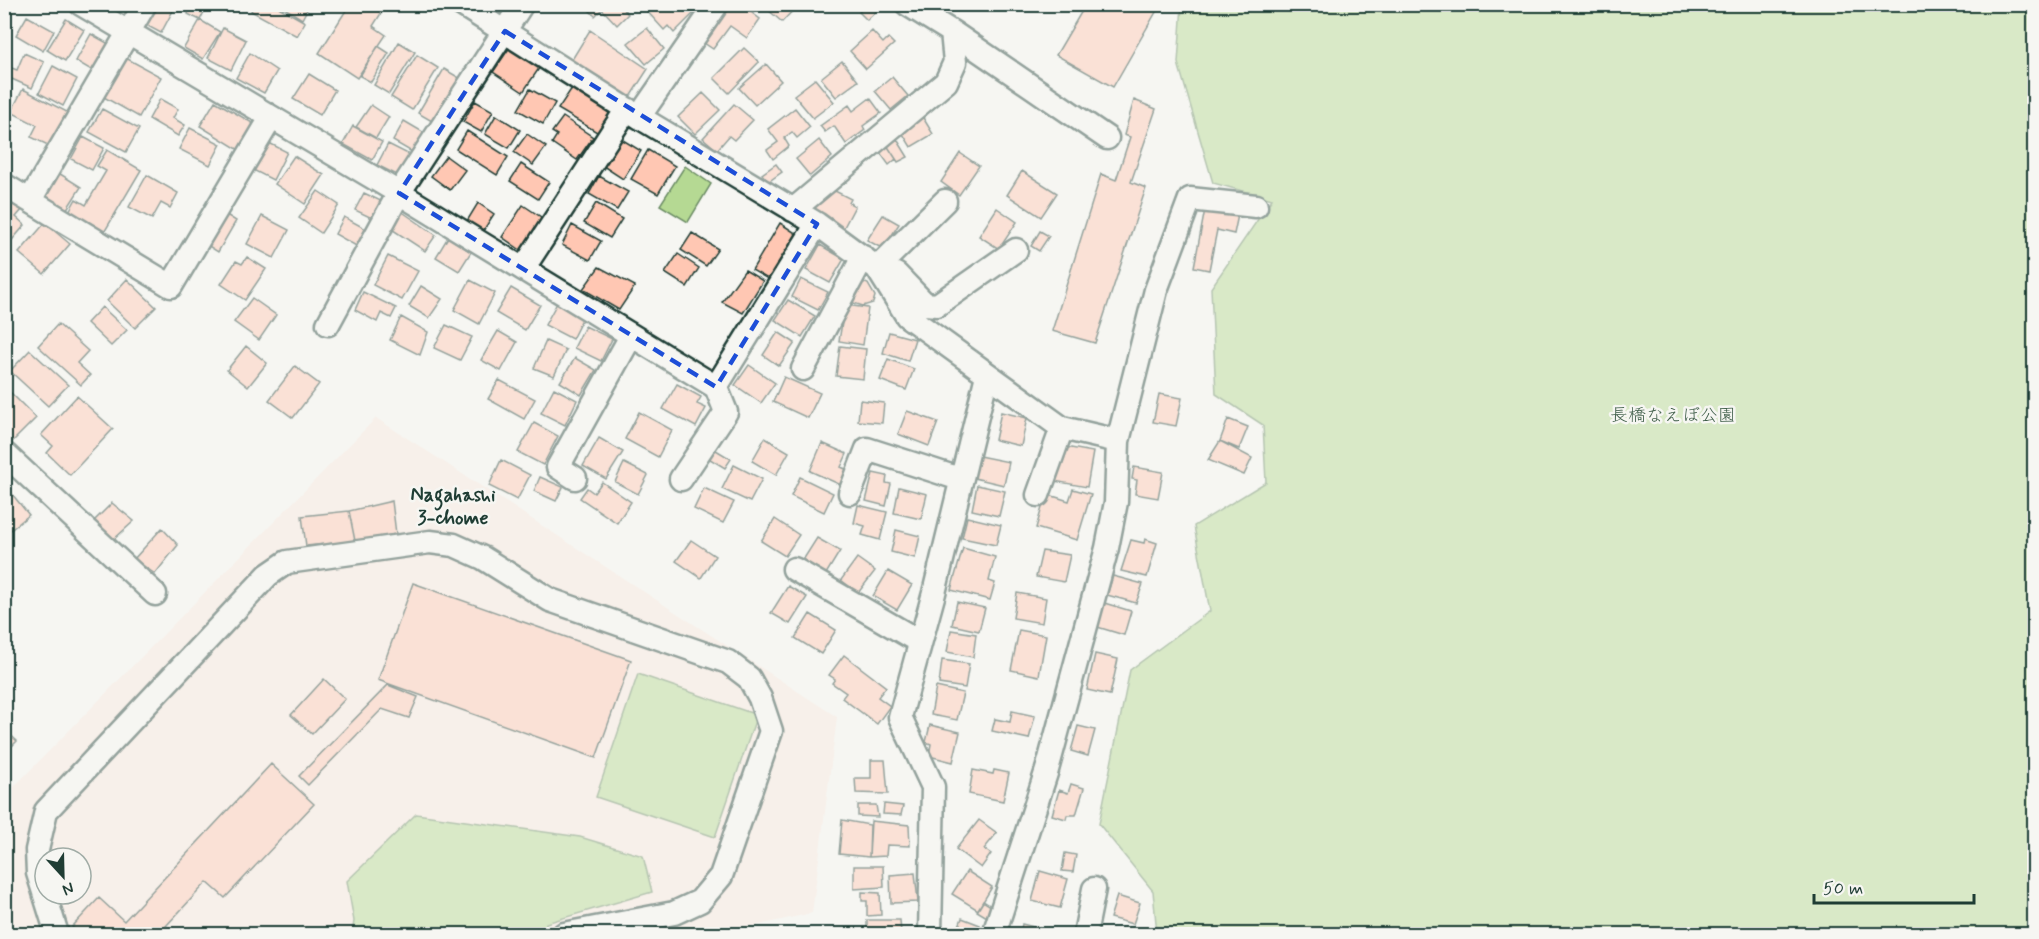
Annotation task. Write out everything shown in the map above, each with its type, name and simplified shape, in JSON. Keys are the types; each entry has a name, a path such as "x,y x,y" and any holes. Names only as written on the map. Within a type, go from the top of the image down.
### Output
{"street":[{"path":"81,4 399,193 716,387 726,412 681,479"},
{"path":"30,200 145,4"},
{"path":"461,4 633,113 818,224 870,262 896,274 925,304 937,304 1016,250"},
{"path":"328,324 399,193 506,32 522,4"},
{"path":"523,269 633,113 717,4"},
{"path":"907,4 1107,138"},
{"path":"793,210 946,82 955,62 952,32"},
{"path":"4,185 171,286 271,118"},
{"path":"993,934 1047,770 1107,548 1116,502 1118,441 1156,290 1190,199 1256,206"},
{"path":"803,369 870,262 945,201"},
{"path":"716,387 818,224"},
{"path":"870,262 907,316 987,375 1062,428 1118,441"},
{"path":"575,478 558,467 631,336"},
{"path":"930,934 933,787 900,717 987,375"},
{"path":"1038,495 1062,428"},
{"path":"850,493 867,449 960,478"},
{"path":"4,453 155,594"},
{"path":"57,934 38,873 38,850 46,811 268,575 287,562 430,542 454,545 483,558 550,600 728,662 749,678 760,698 771,731 721,876 700,901 674,913 564,934"},
{"path":"794,569 920,642"},
{"path":"1085,934 1094,889"}],"highlighted area":[{"path":"505,31 817,224 716,387 399,193"}],"shaded area":[{"path":"376,418 837,717 812,913 718,934 16,934 5,907 4,797"}],"green space":[{"name":"長橋なえぼ公園","path":"1182,5 2034,5 2034,934 1157,934 1153,891 1099,824 1130,670 1210,611 1194,526 1266,482 1263,425 1216,394 1211,288 1272,199 1213,183 1178,63"},
{"path":"685,166 711,184 688,222 660,205"},
{"path":"638,674 757,715 715,837 596,797"},
{"path":"416,814 580,837 643,856 652,892 546,923 545,934 352,934 354,921 347,881"}],"building":[{"path":"155,4 176,5 161,33 144,24"},
{"path":"191,4 208,4 200,20 188,14"},
{"path":"255,4 273,4 305,22 297,36 251,11"},
{"path":"278,4 310,4 302,19"},
{"path":"350,4 387,4 373,26 386,35 357,78 319,53"},
{"path":"486,4 515,4 509,17"},
{"path":"619,4 628,14 617,25 602,9 595,16 584,5"},
{"path":"650,4 690,4 696,11 674,33 668,26 664,30 645,9"},
{"path":"726,4 740,4 760,19 747,38 730,26 713,49 701,41"},
{"path":"771,4 792,4 796,7 782,22 767,9"},
{"path":"868,4 877,4 880,8 867,20 859,12"},
{"path":"1086,4 1160,5 1113,87 1056,55"},
{"path":"27,16 54,31 43,51 16,35"},
{"path":"66,19 84,30 65,61 47,50"},
{"path":"200,20 220,32 203,59 184,48"},
{"path":"223,28 246,40 231,70 208,58"},
{"path":"647,28 664,49 646,64 628,43"},
{"path":"590,30 648,69 628,100 571,61"},
{"path":"872,31 883,43 888,38 894,44 866,69 850,51"},
{"path":"91,34 109,44 93,71 76,61"},
{"path":"399,42 415,52 389,94 374,85"},
{"path":"378,46 389,53 371,82 360,76"},
{"path":"510,47 540,67 523,92 493,72"},
{"path":"744,48 759,62 729,93 714,78"},
{"path":"24,53 44,62 32,88 5,76 9,67 17,70"},
{"path":"250,53 277,71 264,93 236,78"},
{"path":"417,55 438,68 412,110 391,97"},
{"path":"124,57 161,77 139,117 102,96"},
{"path":"842,61 858,81 836,97 821,78"},
{"path":"766,64 781,81 755,105 739,88"},
{"path":"53,66 77,79 63,106 39,93"},
{"path":"444,69 463,80 437,124 418,113"},
{"path":"309,74 335,90 320,115 293,99"},
{"path":"892,77 908,96 891,110 875,91"},
{"path":"815,79 834,102 813,118 794,95"},
{"path":"572,88 614,114 602,135 558,109"},
{"path":"23,89 67,112 50,146 31,137 37,125 11,112"},
{"path":"530,89 555,103 543,124 518,110"},
{"path":"703,93 720,110 695,134 678,117"},
{"path":"870,98 881,113 863,126 865,130 846,144 834,126 825,132 820,126 849,105 853,111"},
{"path":"160,99 178,109 173,118 185,125 178,136 149,119"},
{"path":"1134,100 1156,109 1131,182 1146,188 1095,343 1052,331 1101,174 1116,180 1130,137 1124,135"},
{"path":"215,101 254,124 239,150 200,126"},
{"path":"475,101 493,111 481,132 463,122"},
{"path":"734,104 753,120 734,140 729,136 717,150 703,138"},
{"path":"371,105 389,117 376,138 356,127"},
{"path":"795,108 810,127 797,138 792,132 784,138 789,146 773,159 767,150 778,142 768,129"},
{"path":"102,109 139,129 126,152 89,132"},
{"path":"496,115 520,130 509,148 485,134"},
{"path":"922,116 933,134 911,147 900,129"},
{"path":"563,117 593,137 577,160 552,143 557,135 552,132"},
{"path":"404,121 428,135 417,155 393,141"},
{"path":"353,126 382,142 372,160 343,144"},
{"path":"190,128 221,144 210,165 179,149"},
{"path":"467,131 508,157 497,175 456,149"},
{"path":"527,134 546,147 533,165 514,152"},
{"path":"895,136 908,157 898,162 885,142"},
{"path":"83,137 104,148 92,170 71,159"},
{"path":"618,137 641,151 623,179 600,164"},
{"path":"819,140 832,157 810,176 796,159"},
{"path":"265,141 287,152 273,180 251,169"},
{"path":"885,142 896,159 889,165 876,147"},
{"path":"388,144 416,158 405,179 377,165"},
{"path":"107,150 141,170 102,236 67,215 76,199 86,205 106,171 97,166"},
{"path":"648,150 675,166 658,194 631,179"},
{"path":"960,153 979,166 959,195 941,182"},
{"path":"294,156 324,175 305,204 275,184"},
{"path":"446,156 465,170 450,190 431,176"},
{"path":"521,164 549,182 538,199 510,181"},
{"path":"776,164 782,172 768,182 762,174"},
{"path":"1022,171 1057,193 1041,217 1007,195"},
{"path":"57,172 81,187 65,212 41,197"},
{"path":"147,175 178,193 170,208 161,203 152,219 129,207"},
{"path":"599,176 628,192 617,210 589,194"},
{"path":"827,187 851,199 849,203 855,206 843,229 807,209"},
{"path":"318,191 339,205 321,233 299,218"},
{"path":"364,193 385,203 376,220 355,210"},
{"path":"12,201 22,210 16,217 25,225 6,247 4,210"},
{"path":"478,203 494,214 483,231 467,221"},
{"path":"596,203 622,219 610,238 584,223"},
{"path":"1206,204 1239,210 1234,234 1217,230 1209,270 1194,267"},
{"path":"523,205 544,219 522,251 502,237"},
{"path":"997,208 1017,222 999,249 979,236"},
{"path":"401,211 436,235 425,251 390,228"},
{"path":"225,214 236,221 218,252 207,245"},
{"path":"883,215 899,224 883,249 867,240"},
{"path":"262,216 289,230 274,258 247,244"},
{"path":"344,217 368,230 358,247 335,234"},
{"path":"45,223 70,244 44,274 19,253"},
{"path":"780,223 800,236 773,282 752,270"},
{"path":"572,225 601,241 590,260 562,245"},
{"path":"1040,231 1049,236 1039,251 1031,246"},
{"path":"692,233 718,249 706,266 681,250"},
{"path":"448,237 471,252 459,271 436,257"},
{"path":"820,245 844,259 830,283 806,270"},
{"path":"678,254 699,268 687,287 665,273"},
{"path":"388,256 418,271 402,300 373,285"},
{"path":"247,257 266,269 245,300 221,284 236,261 242,264"},
{"path":"599,267 635,286 619,310 583,289"},
{"path":"745,270 763,281 743,313 722,302"},
{"path":"127,279 156,307 135,328 107,301"},
{"path":"801,279 828,292 818,310 792,297"},
{"path":"470,280 495,293 479,324 454,310"},
{"path":"858,280 868,284 875,296 873,303 863,306 847,301"},
{"path":"421,286 442,299 429,318 409,306"},
{"path":"511,288 540,305 525,330 496,313"},
{"path":"363,292 396,308 391,318 381,313 377,322 355,310"},
{"path":"252,298 276,315 259,340 234,322"},
{"path":"788,300 815,316 802,337 775,320"},
{"path":"557,303 583,317 572,339 545,325"},
{"path":"845,305 868,308 863,345 839,341"},
{"path":"102,307 127,330 111,346 87,323"},
{"path":"401,317 428,332 420,355 390,340"},
{"path":"58,324 88,351 77,363 90,375 81,385 38,346"},
{"path":"446,325 472,337 460,360 434,348"},
{"path":"585,326 612,339 601,361 574,348"},
{"path":"498,331 517,342 501,371 481,360"},
{"path":"778,332 795,343 779,366 763,355"},
{"path":"889,332 915,339 908,361 883,353"},
{"path":"546,341 566,350 554,376 534,368"},
{"path":"246,346 267,363 248,387 227,370"},
{"path":"840,346 866,349 863,379 836,376"},
{"path":"30,350 68,385 48,406 10,371"},
{"path":"575,358 596,370 581,395 560,382"},
{"path":"888,359 914,369 906,390 880,380"},
{"path":"749,365 775,383 761,403 735,385"},
{"path":"295,366 319,384 293,418 269,400"},
{"path":"784,377 820,393 808,418 773,402"},
{"path":"499,380 535,399 524,419 488,399"},
{"path":"677,384 701,397 697,404 706,408 696,427 663,409"},
{"path":"554,388 577,400 565,425 541,413"},
{"path":"9,391 36,418 12,442 4,435 4,395"},
{"path":"1159,394 1182,398 1176,426 1153,422"},
{"path":"77,396 113,429 70,475 47,453 53,446 41,435"},
{"path":"860,400 884,403 882,423 858,421"},
{"path":"907,411 938,422 929,446 898,434"},
{"path":"639,412 672,430 658,457 625,439"},
{"path":"1001,412 1027,418 1021,446 995,440"},
{"path":"1228,419 1248,427 1239,449 1220,441"},
{"path":"534,423 558,436 543,465 518,452"},
{"path":"599,438 623,452 606,479 583,466"},
{"path":"765,438 789,452 776,475 752,461"},
{"path":"1220,441 1252,458 1244,475 1208,460"},
{"path":"822,443 847,454 841,467 848,470 841,485 810,471"},
{"path":"1060,446 1093,452 1087,487 1054,481"},
{"path":"711,447 731,459 725,468 705,456"},
{"path":"979,456 1009,462 1004,485 974,478"},
{"path":"501,460 530,475 517,500 489,486"},
{"path":"624,463 648,475 638,494 615,482"},
{"path":"734,465 762,479 750,502 722,489"},
{"path":"1134,467 1163,472 1158,498 1135,494 1137,480 1132,479"},
{"path":"873,473 887,476 886,483 891,484 886,506 866,501"},
{"path":"540,477 563,487 556,501 534,491"},
{"path":"800,477 833,493 824,512 791,496"},
{"path":"602,482 631,502 617,523 580,498 587,488 594,493"},
{"path":"977,485 1005,491 999,516 972,510"},
{"path":"899,487 927,494 921,519 894,513"},
{"path":"704,488 734,502 723,523 694,509"},
{"path":"1073,489 1091,494 1077,540 1036,528 1046,494 1069,501"},
{"path":"12,494 29,515 7,533 4,500"},
{"path":"392,501 396,534 355,541 349,511"},
{"path":"112,503 134,521 113,540 92,523"},
{"path":"858,505 887,512 880,540 862,535 865,526 854,523"},
{"path":"349,511 355,541 306,546 302,516"},
{"path":"967,517 1001,525 996,545 962,538"},
{"path":"775,519 799,535 785,556 761,541"},
{"path":"162,528 178,545 155,574 134,559"},
{"path":"896,530 920,536 915,558 891,552"},
{"path":"817,538 840,551 826,574 803,560"},
{"path":"1145,539 1157,543 1147,577 1121,571 1131,540 1144,543"},
{"path":"691,540 715,556 701,578 676,561"},
{"path":"963,548 995,557 989,581 995,583 990,600 951,590"},
{"path":"1042,551 1070,555 1064,582 1036,577"},
{"path":"857,558 875,571 858,593 841,580"},
{"path":"888,571 912,585 897,610 873,596"},
{"path":"1113,576 1143,584 1136,603 1107,595"},
{"path":"413,583 631,660 596,758 378,680"},
{"path":"788,586 807,597 790,624 771,613"},
{"path":"1017,593 1046,598 1042,623 1013,618"},
{"path":"957,602 985,608 979,631 952,625"},
{"path":"1101,602 1131,611 1124,635 1094,626"},
{"path":"810,614 836,630 821,654 795,638"},
{"path":"951,630 976,634 973,657 947,652"},
{"path":"1019,630 1046,635 1039,676 1011,670"},
{"path":"1095,654 1118,659 1110,695 1087,690"},
{"path":"844,655 886,687 878,697 890,706 877,724 842,698 846,693 832,683 835,679 829,675"},
{"path":"942,660 969,664 965,688 939,684"},
{"path":"324,679 345,699 312,734 291,715"},
{"path":"388,685 418,697 409,718 382,709 308,785 299,776"},
{"path":"936,687 963,693 957,720 931,715"},
{"path":"1012,711 1035,716 1029,739 992,731 995,719 1010,722"},
{"path":"930,725 960,732 953,762 929,756 931,744 926,742"},
{"path":"1078,726 1095,730 1088,756 1071,751"},
{"path":"4,729 17,741 4,754"},
{"path":"871,760 885,760 888,794 856,793 855,778 871,778"},
{"path":"271,764 314,804 225,898 207,882 166,926 175,934 80,934 72,927 99,898 124,921"},
{"path":"973,770 993,774 994,770 1009,773 1003,801 969,794"},
{"path":"1071,784 1084,788 1076,815 1067,815 1066,819 1052,815 1059,790 1068,793"},
{"path":"884,804 903,806 901,815 883,814"},
{"path":"858,805 876,805 878,817 858,816"},
{"path":"842,820 870,825 869,857 839,854"},
{"path":"979,820 997,833 984,849 991,854 981,868 956,849"},
{"path":"871,821 909,825 910,846 887,845 886,856 869,857"},
{"path":"1065,853 1076,855 1073,872 1062,871"},
{"path":"854,866 883,866 884,887 854,889"},
{"path":"967,871 992,887 978,910 952,894"},
{"path":"1040,871 1068,879 1060,908 1032,901"},
{"path":"915,873 918,902 891,903 890,875"},
{"path":"862,892 880,893 881,915 867,916 867,901 862,901"},
{"path":"1117,896 1140,903 1133,924 1110,918"},
{"path":"983,901 994,908 992,920 977,911"},
{"path":"962,918 980,925 976,934 956,934"},
{"path":"867,920 900,920 901,934 867,934"},
{"path":"1022,924 1053,932 1052,934 1020,934"}],"district":[{"name":"Nagahashi 3-chome","path":"453,506"}]}
